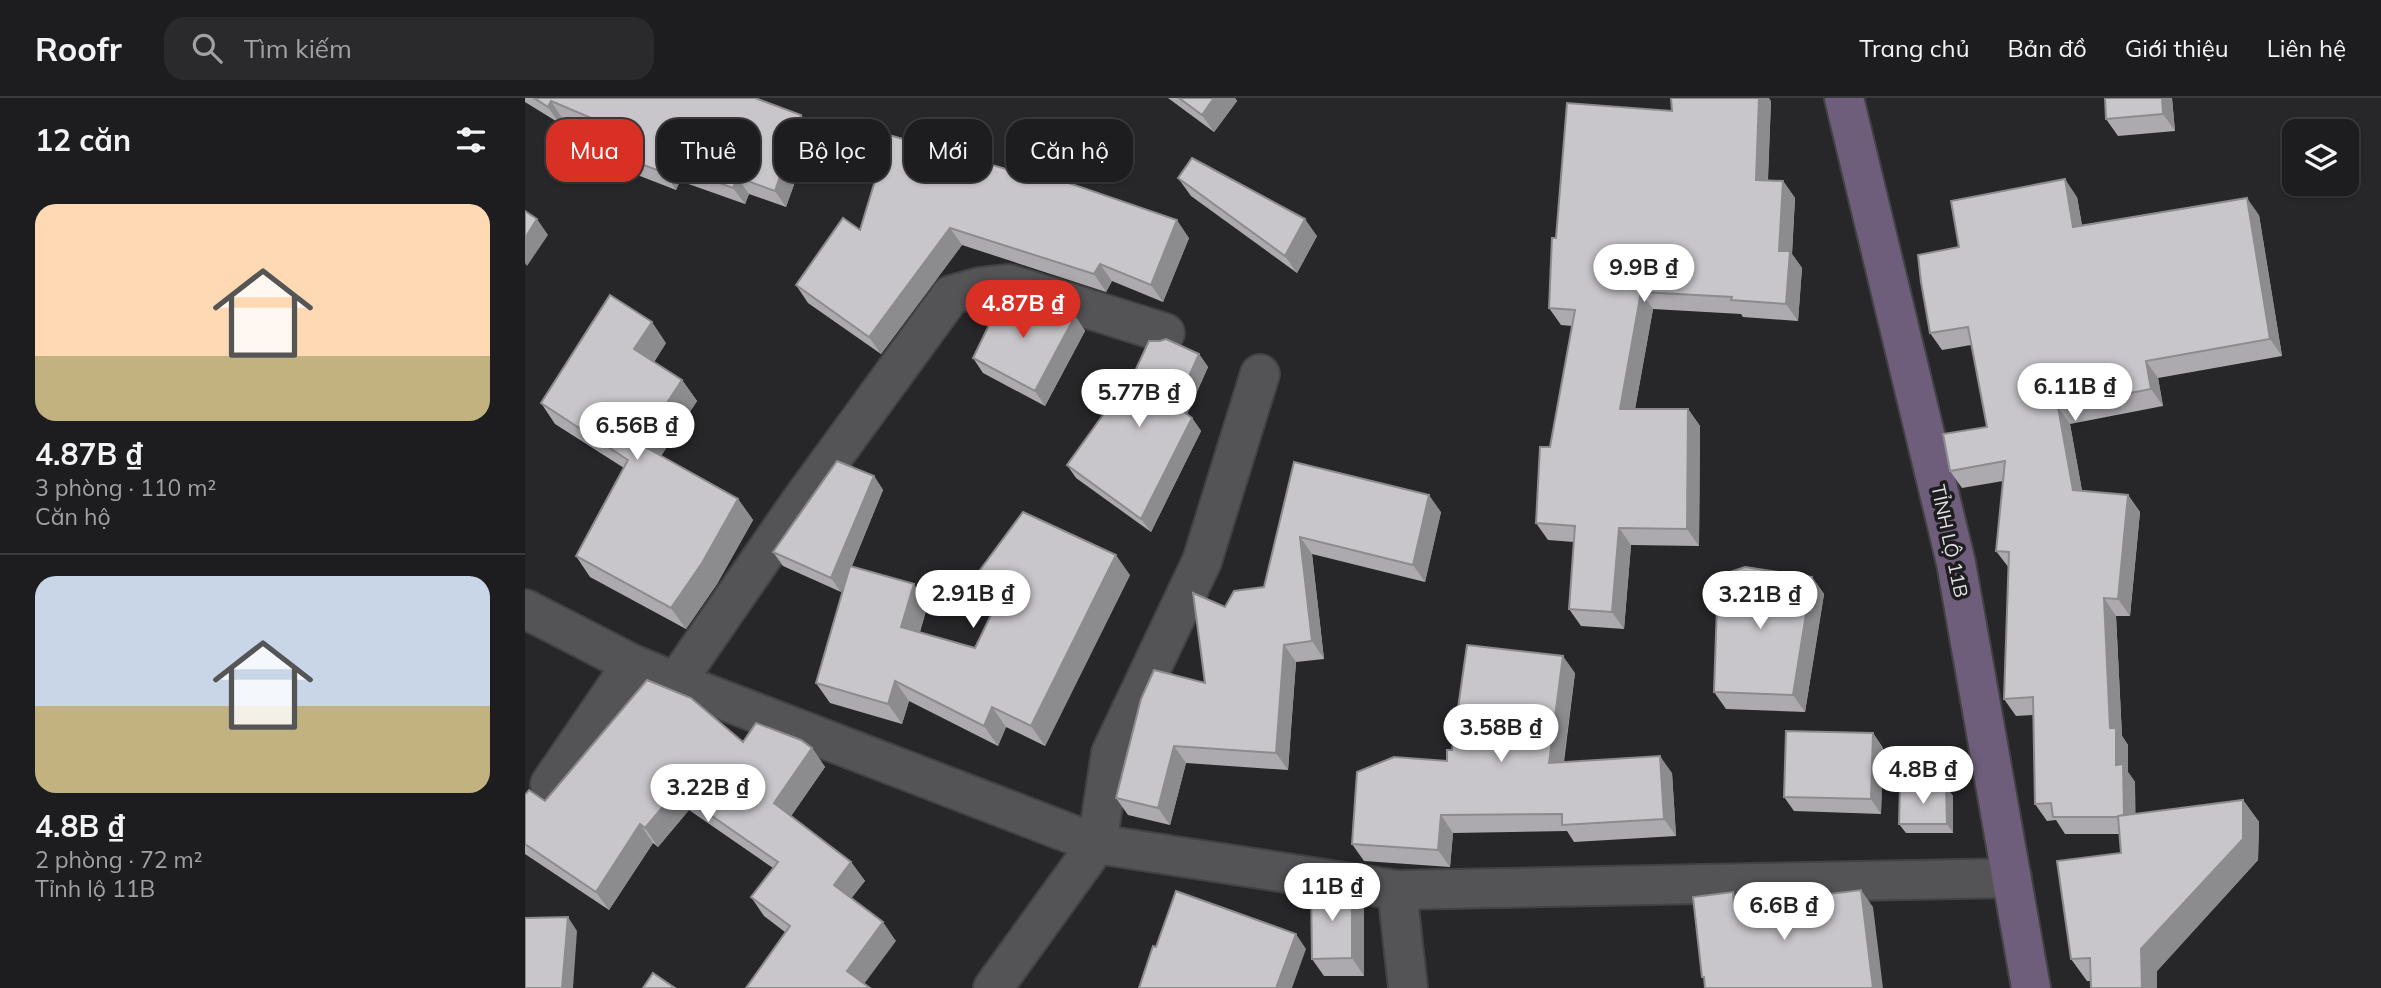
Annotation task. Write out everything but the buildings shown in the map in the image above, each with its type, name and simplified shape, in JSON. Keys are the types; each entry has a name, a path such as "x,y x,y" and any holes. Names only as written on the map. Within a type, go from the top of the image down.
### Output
{"main road":[{"name":"TỈNH LỘ 11B","path":"1844,98 1957,564 2031,988"}],"street":[{"path":"676,682 801,501 951,295 980,287 1009,284 1165,333"},
{"path":"993,988 1097,844 1111,753 1202,561 1260,374"},
{"path":"525,609 632,664 1097,844 1397,891 2011,878"},
{"path":"550,784 632,664"},
{"path":"1397,891 1408,988"}]}
